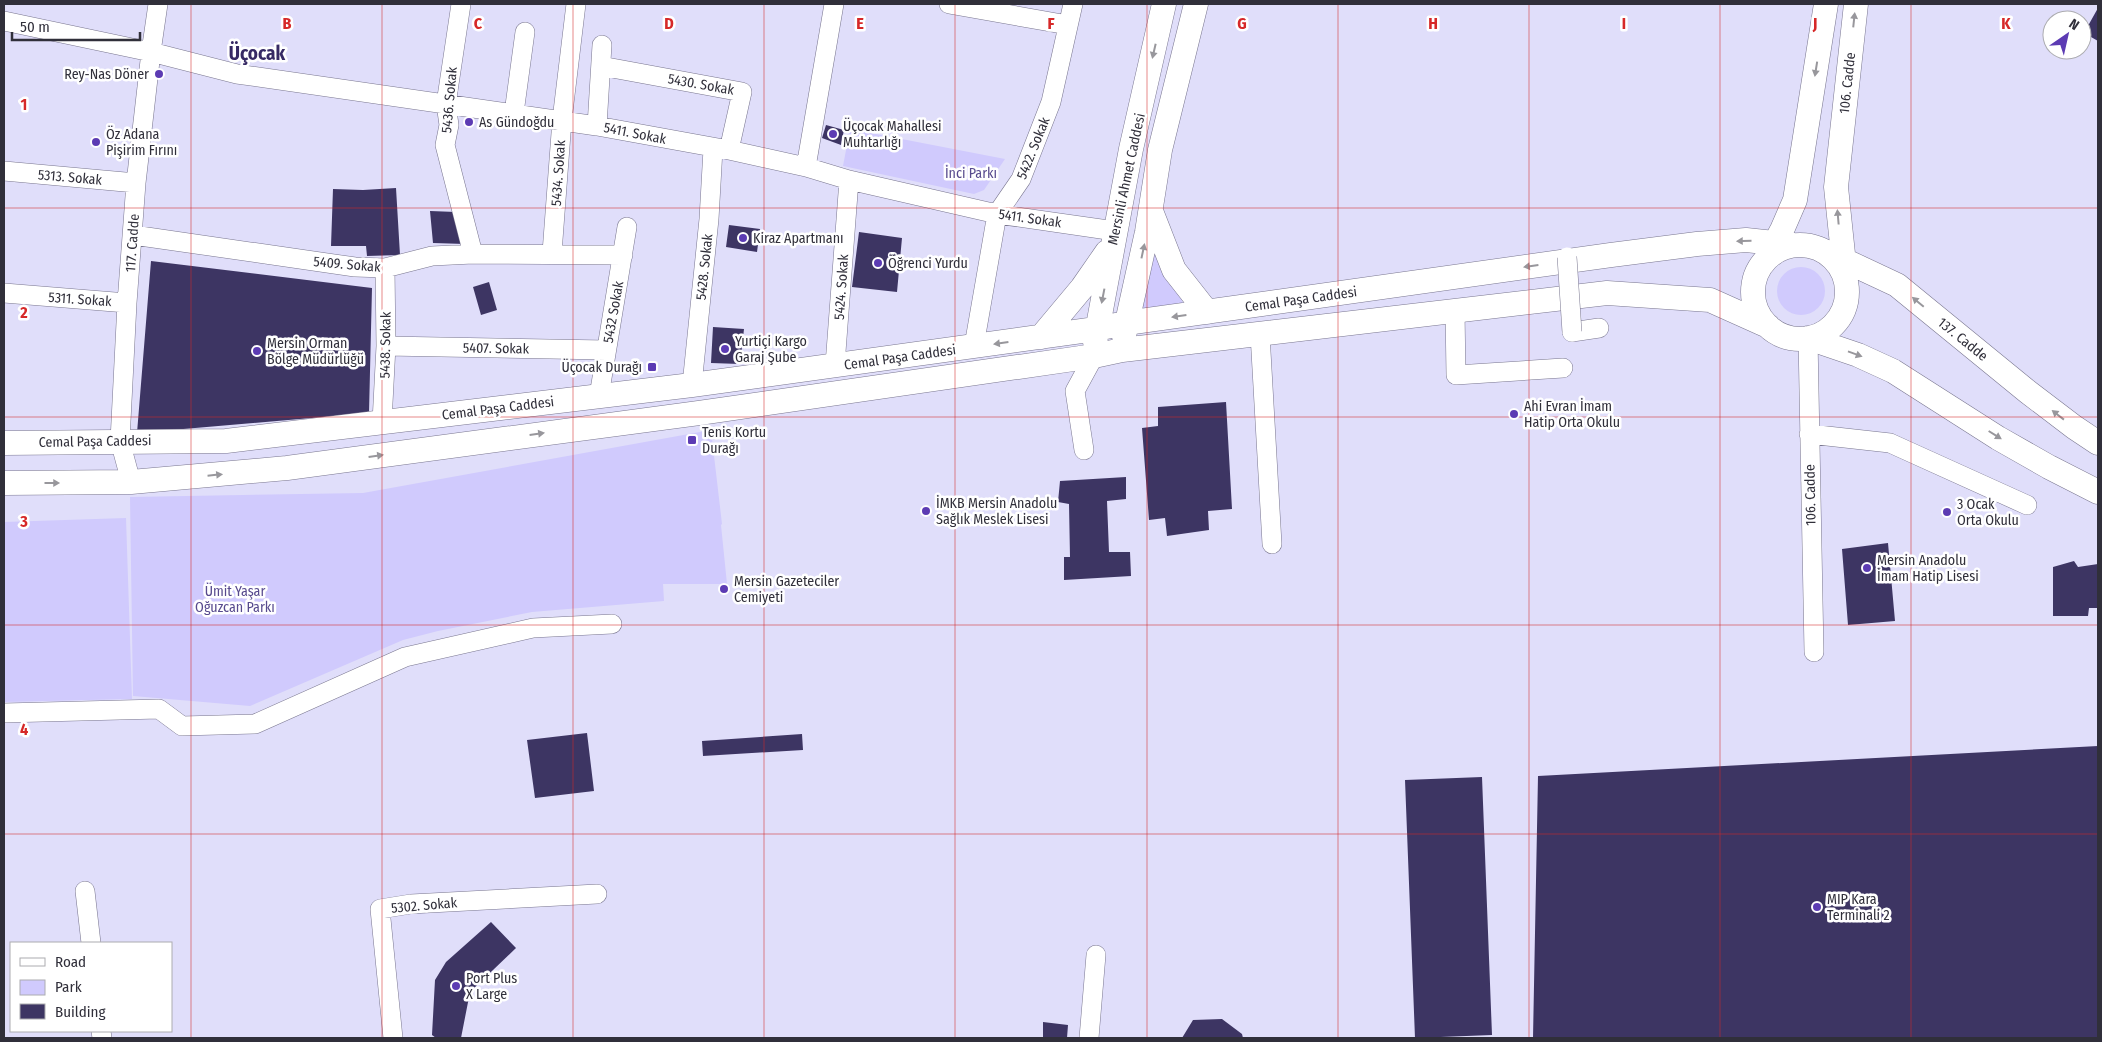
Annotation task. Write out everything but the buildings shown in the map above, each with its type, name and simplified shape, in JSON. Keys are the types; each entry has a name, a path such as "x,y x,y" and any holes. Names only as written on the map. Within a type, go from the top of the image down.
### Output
{"main road":[{"name":"Mersinli Ahmet Caddesi","path":"1094,356 1096,330 1114,236 1164,4"},
{"name":"Mersinli Ahmet Caddesi","path":"1122,350 1151,211 1160,150 1196,4"},
{"path":"1826,4 1794,200 1778,249 1758,271 1754,285 1754,300 1759,314 1768,326 1780,334 1793,338 1808,338 1823,334 1835,325 1843,312 1847,298 1845,271"},
{"name":"106. Cadde","path":"1845,271 1836,187 1856,4"},
{"path":"1151,211 1174,270 1207,312"},
{"path":"1041,337 1082,288 1114,236"},
{"name":"Cemal Paşa Caddesi","path":"4,443 120,440 226,441 692,385 1096,330 1207,312 1598,256 1746,240 1778,249"},
{"name":"137. Cadde","path":"1778,249 1807,245 1820,249 1845,271 1897,285 2028,392 2098,443"},
{"name":"Cemal Paşa Caddesi","path":"4,483 131,482 297,466 699,413 1094,356 1122,350 1607,293 1710,300 1768,326"},
{"path":"1808,338 1858,355 1893,371 1998,438 2098,492"}],"street":[{"name":"117. Cadde","path":"131,482 120,440 127,303 136,183 158,4"},
{"name":"5436. Sokak","path":"461,4 446,104 449,125 445,146 473,254"},
{"name":"5434. Sokak","path":"552,253 562,120 576,4"},
{"path":"806,167 834,4"},
{"path":"949,4 1068,25"},
{"name":"5422. Sokak","path":"974,346 997,214 1021,179 1051,102 1073,4"},
{"name":"5411. Sokak","path":"4,21 151,52 237,74 562,120 721,149 806,167 849,180 997,214 1114,236"},
{"path":"514,113 525,32"},
{"path":"597,126 602,45"},
{"name":"5430. Sokak","path":"601,66 742,92 721,149"},
{"name":"5428. Sokak","path":"692,385 709,219 721,149"},
{"name":"5313. Sokak","path":"4,171 136,183"},
{"name":"5424. Sokak","path":"835,365 849,180"},
{"name":"5432 Sokak","path":"598,396 623,255 626,227"},
{"name":"5409. Sokak","path":"133,235 355,267 385,268 432,256 473,254 552,253 623,255"},
{"path":"1598,256 1567,257 1572,332 1600,328"},
{"name":"5438. Sokak","path":"382,422 386,346 385,268"},
{"name":"5311. Sokak","path":"4,293 127,303"},
{"path":"1455,311 1456,375 1563,368"},
{"path":"1260,334 1272,544"},
{"name":"106. Cadde","path":"1808,338 1814,652"},
{"name":"5407. Sokak","path":"386,346 606,350"},
{"path":"1084,450 1075,391 1094,356"},
{"path":"1809,434 1890,443 2027,505"},
{"path":"4,712 158,709 182,726 255,724 405,657 533,628 612,624"},
{"path":"85,891 91,942"},
{"name":"5302. Sokak","path":"393,1038 380,909 411,904 597,894"},
{"path":"1089,1038 1096,955"}],"green space":[{"name":"İnci Parkı","path":"850,129 1005,159 984,190 974,194 843,166"},
{"path":"1154,232 1183,304 1137,311"},
{"path":"1796,267 1806,267 1818,274 1825,286 1825,296 1818,308 1806,315 1796,315 1788,311 1781,304 1777,296 1777,286 1781,278 1788,271"},
{"name":"Ümit Yaşar Oğuzcan Parkı","path":"711,430 727,584 663,584 664,601 532,612 438,631 403,640 250,706 133,696 130,497 363,493"},
{"path":"126,518 132,699 4,702 4,522"}],"place":[{"name":"Rey-Nas Döner","path":"159,74"},
{"name":"As Gündoğdu","path":"469,122"},
{"name":"Üçocak Mahallesi Muhtarlığı","path":"833,134"},
{"name":"Öz Adana Pişirim Fırını","path":"96,142"},
{"name":"Kiraz Apartmanı","path":"743,238"},
{"name":"Öğrenci Yurdu","path":"878,263"},
{"name":"Yurtiçi Kargo Garaj Şube","path":"725,349"},
{"name":"Mersin Orman Bölge Müdürlüğü","path":"257,351"},
{"name":"Üçocak Durağı","path":"652,367"},
{"name":"Ahi Evran İmam Hatip Orta Okulu","path":"1514,414"},
{"name":"Tenis Kortu Durağı","path":"692,440"},
{"name":"İMKB Mersin Anadolu Sağlık Meslek Lisesi","path":"926,511"},
{"name":"3 Ocak Orta Okulu","path":"1947,512"},
{"name":"Mersin Anadolu İmam Hatip Lisesi","path":"1867,568"},
{"name":"Mersin Gazeteciler Cemiyeti","path":"724,589"},
{"name":"MIP Kara Terminali 2","path":"1817,907"},
{"name":"Port Plus X Large","path":"456,986"}],"district":[{"name":"Üçocak","path":"257,53"}]}
